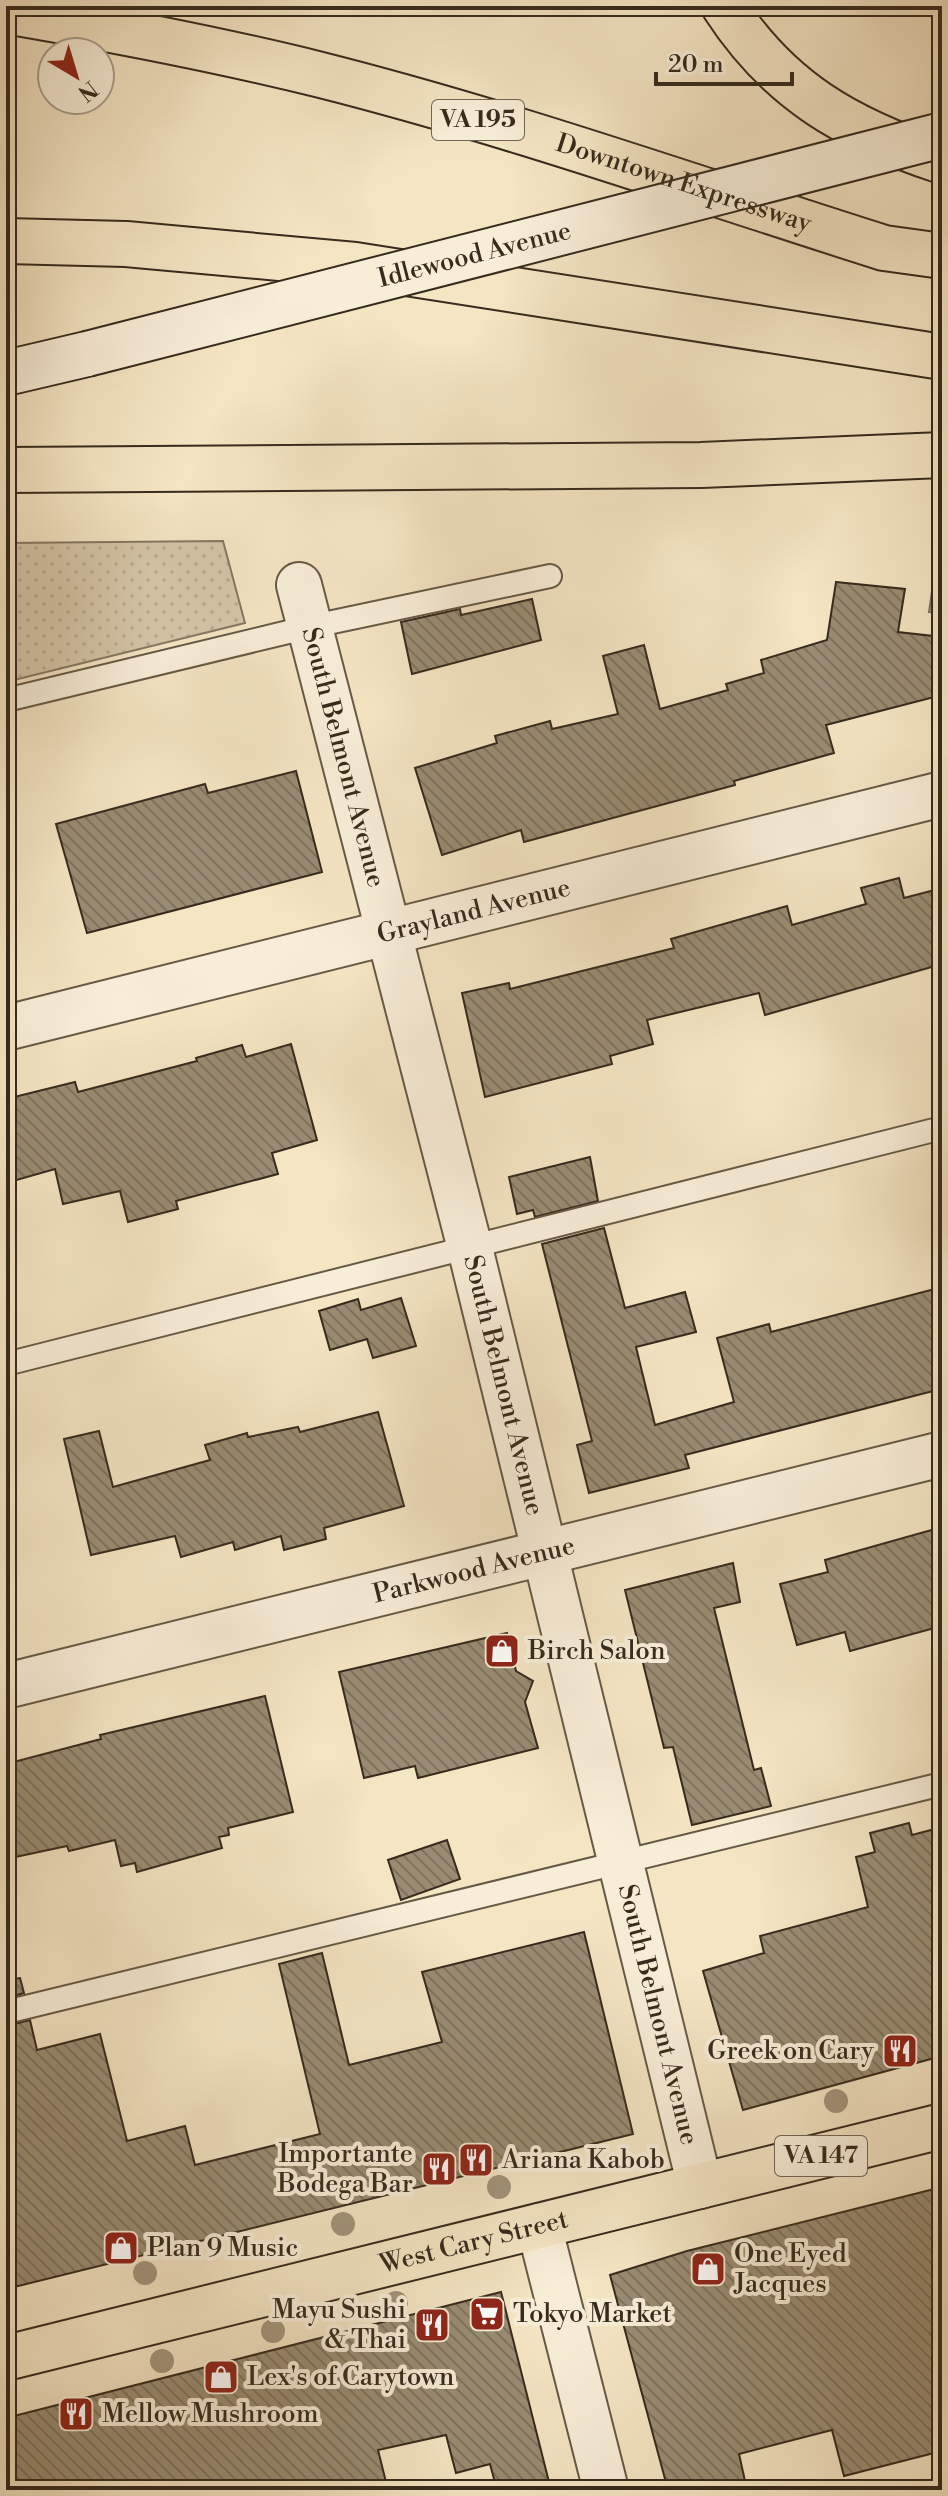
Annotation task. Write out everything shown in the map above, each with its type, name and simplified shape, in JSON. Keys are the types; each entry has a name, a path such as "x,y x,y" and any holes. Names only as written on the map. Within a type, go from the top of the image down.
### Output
{"main road":[{"path":"724,6 749,44 801,93 879,140 942,161"},
{"name":"Downtown Expressway","path":"6,11 109,29 322,75 524,134 884,248 942,256"},
{"path":"6,241 126,244 355,265 942,357"},
{"path":"6,470 701,465 942,455"},
{"name":"West Cary Street","path":"6,2358 942,2126"}],"street":[{"name":"Idlewood Avenue","path":"6,373 942,135"},
{"name":"South Belmont Avenue","path":"304,606 470,1248 700,2186"},
{"name":"Grayland Avenue","path":"6,1028 942,794"},
{"name":"Parkwood Avenue","path":"6,1686 942,1454"},
{"path":"539,2226 606,2490"}],"lane":[{"path":"6,700 304,606 550,576"},
{"path":"6,1364 942,1128"},
{"path":"6,2012 942,1784"}],"shaded area":[{"path":"223,541 245,623 6,682 6,543"}],"water":[{"path":"933,584 942,585 942,613 929,612"}],"building":[{"path":"836,582 905,589 898,632 942,637 942,695 826,725 834,753 734,781 735,785 524,842 521,830 442,855 415,768 497,743 495,736 550,721 552,729 618,714 603,656 644,645 660,709 728,690 726,684 764,673 761,660 827,640"},
{"path":"532,599 541,640 412,674 401,622 460,609 461,615"},
{"path":"296,771 322,872 87,933 56,824 205,784 208,793"},
{"path":"899,878 904,898 942,888 942,964 765,1015 759,993 647,1020 653,1044 610,1056 612,1064 485,1097 462,993 509,983 510,989 674,948 671,939 787,906 792,925 866,904 861,888"},
{"path":"291,1044 317,1140 272,1153 278,1174 176,1201 178,1209 128,1222 120,1191 63,1204 55,1169 6,1183 6,1099 75,1082 78,1092 197,1061 196,1058 242,1045 246,1057"},
{"path":"590,1157 598,1201 535,1217 533,1210 517,1214 509,1177"},
{"path":"604,1228 625,1308 685,1292 696,1332 636,1347 655,1425 734,1402 717,1338 769,1324 771,1332 942,1287 942,1370 932,1372 937,1390 685,1455 689,1468 589,1493 577,1445 592,1441 542,1244"},
{"path":"401,1298 416,1346 373,1358 367,1339 330,1350 319,1311 358,1299 361,1310"},
{"path":"378,1412 404,1506 324,1528 326,1539 284,1550 281,1536 235,1550 233,1542 181,1557 175,1536 91,1555 64,1439 99,1431 113,1487 210,1460 205,1445 247,1433 248,1437 298,1427 300,1432"},
{"path":"942,1527 942,1626 850,1651 845,1632 797,1645 780,1584 828,1572 825,1560"},
{"path":"733,1563 740,1602 714,1608 754,1770 761,1768 771,1806 692,1825 673,1747 664,1748 625,1590"},
{"path":"507,1633 516,1671 533,1681 525,1702 538,1748 418,1778 415,1766 364,1778 339,1672"},
{"path":"265,1696 293,1812 228,1828 229,1835 219,1837 222,1848 137,1872 135,1863 121,1866 115,1840 69,1851 67,1846 6,1859 6,1764 101,1739 100,1735"},
{"path":"909,1823 912,1835 942,1827 942,2056 743,2110 703,1971 764,1953 760,1936 868,1907 856,1857 875,1852 870,1833"},
{"path":"447,1840 460,1879 401,1900 388,1860"},
{"path":"584,1932 633,2134 6,2289 6,2026 30,2020 37,2050 100,2034 127,2141 185,2126 195,2165 320,2134 279,1964 322,1953 349,2065 442,2042 422,1972"},
{"path":"20,1978 24,1993 6,1998 6,1980"},
{"path":"942,2187 942,2451 844,2476 832,2430 739,2454 747,2490 668,2490 610,2275 687,2251"},
{"path":"501,2292 551,2490 497,2490 490,2464 456,2473 446,2435 378,2450 388,2490 6,2490 6,2418"}],"place":[{"name":"Birch Salon","path":"502,1651"},
{"name":"Greek on Cary","path":"900,2051"},
{"name":"Ariana Kabob","path":"476,2160"},
{"name":"Importante Bodega Bar","path":"439,2169"},
{"name":"Plan 9 Music","path":"121,2248"},
{"name":"One Eyed Jacques","path":"708,2269"},
{"name":"Tokyo Market","path":"487,2314"},
{"name":"Mayu Sushi & Thai","path":"432,2325"},
{"name":"Lex's of Carytown","path":"221,2377"},
{"name":"Mellow Mushroom","path":"76,2414"}]}
